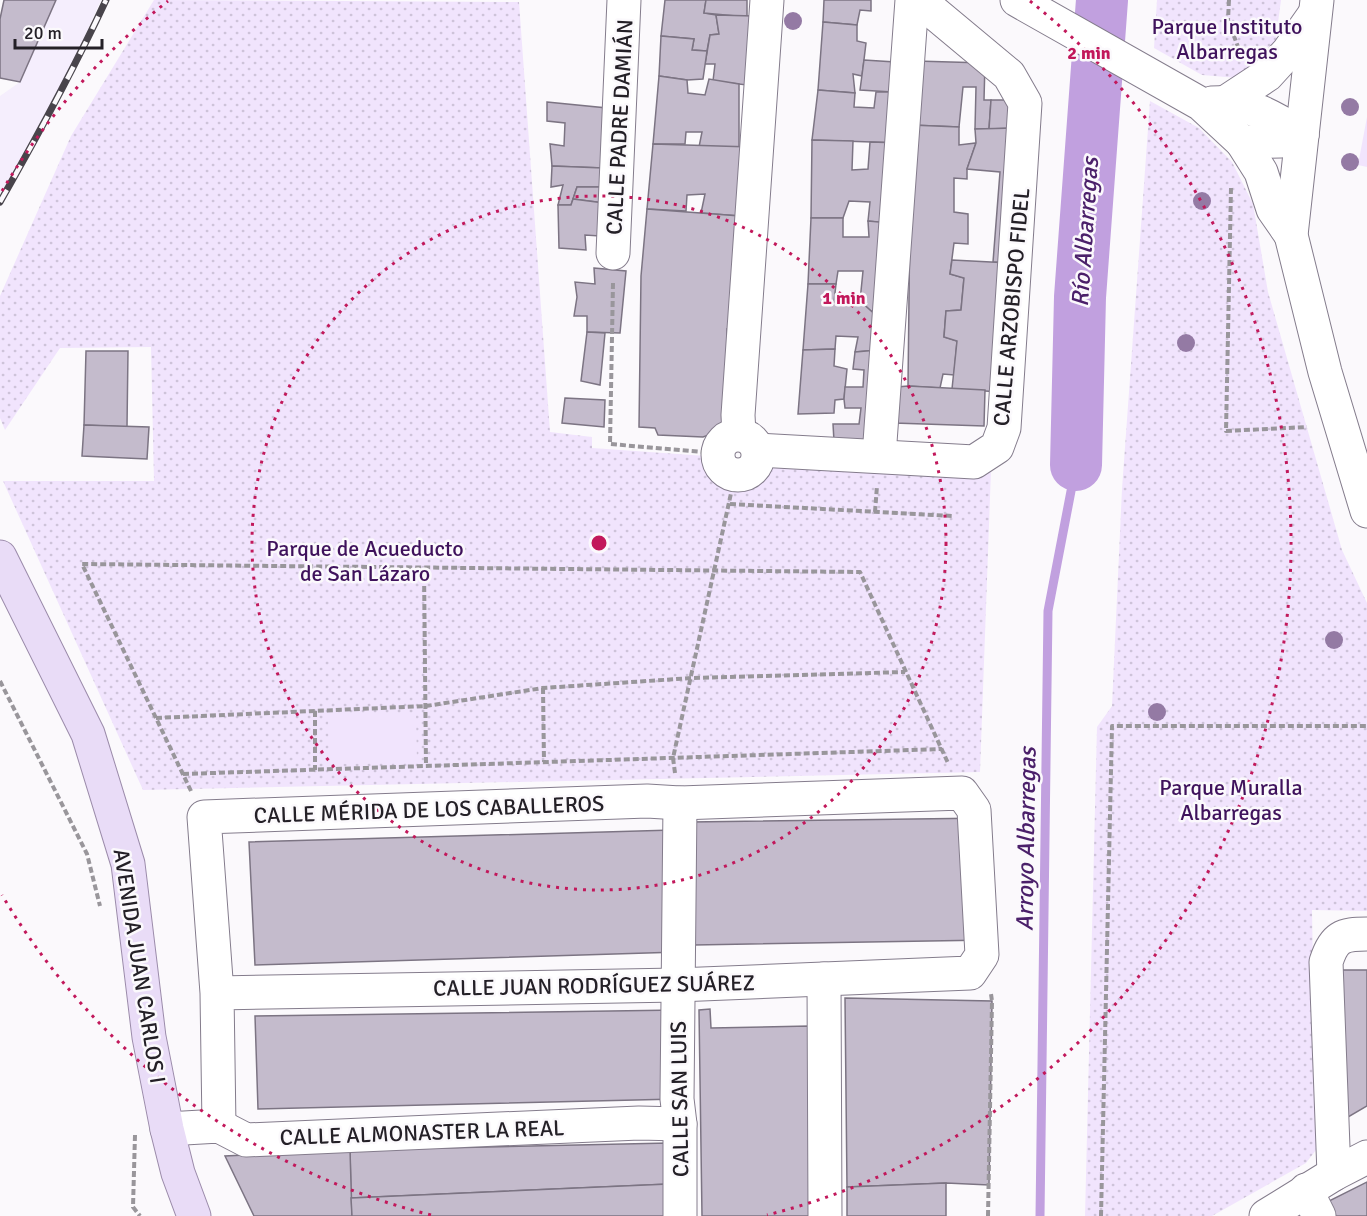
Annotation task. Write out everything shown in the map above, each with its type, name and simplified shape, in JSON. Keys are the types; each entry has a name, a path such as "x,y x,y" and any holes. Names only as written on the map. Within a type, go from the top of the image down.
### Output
{"main road":[{"name":"AVENIDA JUAN CARLOS I","path":"0,557 88,734 128,864 149,1037 178,1173 194,1216"}],"street":[{"name":"CALLE PADRE DAMIÁN","path":"613,253 624,0"},
{"path":"736,463 767,0"},
{"path":"879,456 912,0"},
{"name":"CALLE ARZOBISPO FIDEL","path":"736,463 879,456 974,462 997,447 1004,428 1025,103 1009,75 919,0"},
{"path":"1017,0 1214,103 1271,115 1302,135"},
{"path":"1214,103 1267,75 1288,52 1317,5"},
{"path":"1317,5 1291,235 1325,372 1367,511"},
{"path":"1214,103 1261,172 1273,209 1291,235"},
{"path":"1242,142 1281,141 1302,135"},
{"path":"963,793 974,810 976,964"},
{"name":"CALLE MÉRIDA DE LOS CABALLEROS","path":"204,817 647,801 680,803 963,793"},
{"name":"CALLE SAN LUIS","path":"680,803 677,1099 680,1124 681,1216"},
{"path":"167,1129 219,1126 217,993 204,817"},
{"path":"1334,1174 1326,962 1331,946 1338,938 1352,934 1367,934"},
{"name":"CALLE JUAN RODRÍGUEZ SUÁREZ","path":"217,993 677,985 824,979 976,964"},
{"path":"824,979 825,1216"},
{"name":"CALLE ALMONASTER LA REAL","path":"219,1126 246,1140 680,1124"},
{"path":"1266,1216 1312,1203 1334,1174 1367,1157"}],"path":[{"path":"1229,0 1228,20 1241,55 1260,79"},
{"path":"1232,186 1226,431 1307,427"},
{"path":"613,253 610,444 736,463 953,516"},
{"path":"680,803 673,758 716,571 736,463"},
{"path":"204,817 82,564 860,572 963,793"},
{"path":"424,568 426,766"},
{"path":"156,718 426,706 543,688 692,678 906,672"},
{"path":"0,681 87,854 100,909"},
{"path":"543,688 544,762"},
{"path":"315,711 315,770"},
{"path":"1101,1216 1112,726 1367,726"},
{"path":"183,774 942,749"},
{"path":"976,964 992,1000 988,1216"},
{"path":"135,1131 133,1207 140,1216"}],"shaded area":[{"path":"56,0 101,0 35,147 3,195 0,191 0,96 20,82"}],"green space":[{"name":"Parque de Acueducto de San Lázaro","path":"154,0 519,2 550,432 592,437 592,448 706,456 711,477 735,490 760,483 769,459 991,470 980,772 143,790 3,481 154,481 151,347 60,348 5,430 0,418 0,296 71,136"},
{"name":"Parque Instituto Albarregas","path":"1157,0 1281,0 1274,53 1250,79 1202,75 1154,48"},
{"name":"Parque Muralla Albarregas","path":"1150,101 1199,128 1232,162 1253,204 1268,292 1342,550 1367,603 1367,911 1312,910 1316,1150 1306,1163 1212,1216 1085,1216 1097,727 1112,706 1122,489"},
{"path":"1367,117 1367,167 1358,165"},
{"path":"416,713 417,762 329,764 328,715"}],"building":[{"path":"4,0 56,0 20,82 0,78 0,19"},
{"path":"665,0 706,0 704,13 716,15 719,34 710,35 707,51 692,50 694,39 661,36"},
{"path":"706,0 747,0 747,17 704,13"},
{"path":"824,0 871,0 871,11 860,10 857,25 823,22"},
{"path":"716,15 753,16 747,85 713,81 715,64 705,64 710,35 719,34"},
{"path":"823,22 857,25 857,41 866,43 862,76 853,74 855,93 818,90"},
{"path":"661,36 694,39 692,50 707,51 703,79 687,80 659,76"},
{"path":"864,60 895,62 892,92 860,90"},
{"path":"916,61 985,63 984,100 991,100 989,129 975,129 976,87 963,87 959,127 911,125"},
{"path":"659,76 687,80 688,93 705,95 709,79 739,84 739,147 699,147 702,132 686,132 685,144 653,144"},
{"path":"818,90 855,93 854,107 874,108 876,92 905,92 902,143 812,140"},
{"path":"991,100 1016,100 1015,128 989,129"},
{"path":"547,102 607,108 603,168 552,166 550,144 564,146 565,123 547,121"},
{"path":"911,125 959,127 959,145 976,143 967,169 967,179 954,178 954,212 968,214 968,244 954,243 950,274 964,278 961,310 946,311 944,337 957,341 954,375 943,374 940,388 908,386"},
{"path":"1015,128 1010,263 993,262 1000,172 967,169 976,143 975,129"},
{"path":"812,140 853,141 852,170 868,169 870,142 902,143 895,224 868,221 870,202 849,201 843,218 811,218"},
{"path":"653,144 751,147 740,216 701,213 705,194 687,195 686,211 647,209"},
{"path":"552,166 603,168 603,187 577,187 571,205 558,205 563,185 551,187"},
{"path":"577,187 603,187 604,203 573,199"},
{"path":"573,199 604,203 600,236 585,235 586,250 559,248 558,205 571,205"},
{"path":"647,209 740,216 735,331 727,329 726,429 703,437 658,435 655,428 639,427 641,276"},
{"path":"811,218 843,218 843,237 869,237 868,221 890,223 880,319 860,301 863,271 838,271 836,284 808,284"},
{"path":"952,260 1010,263 1001,392 952,389 957,341 944,337 946,311 961,310 964,278 950,274"},
{"path":"594,268 626,271 620,333 587,332 587,316 574,316 577,297 575,282 595,284"},
{"path":"808,284 836,284 834,302 860,301 880,319 878,350 855,352 858,337 836,336 835,349 803,350"},
{"path":"587,332 605,333 600,385 581,381"},
{"path":"835,349 834,366 847,369 844,399 835,400 834,413 798,414 803,350"},
{"path":"878,350 870,444 834,441 833,424 859,424 861,408 845,408 844,399 845,387 863,387 864,370 853,369 855,352"},
{"path":"86,351 128,351 127,427 84,425"},
{"path":"897,387 985,390 984,426 894,423"},
{"path":"565,398 605,400 604,427 562,423"},
{"path":"84,425 149,427 147,459 82,456"},
{"path":"989,818 989,940 694,945 690,822"},
{"path":"673,830 679,952 255,965 249,842"},
{"path":"1337,970 1367,970 1367,1106 1343,1120"},
{"path":"845,998 992,1001 989,1185 946,1183 847,1187"},
{"path":"710,1009 711,1028 809,1026 814,1216 702,1216 699,1010"},
{"path":"678,1010 677,1099 258,1109 255,1016"},
{"path":"669,1143 669,1184 351,1198 350,1150"},
{"path":"350,1150 352,1216 254,1216 225,1156"},
{"path":"1367,1182 1367,1216 1333,1216 1325,1203"},
{"path":"946,1183 946,1216 847,1216 847,1187"},
{"path":"669,1184 670,1216 352,1216 351,1198"}],"waterway":[{"name":"Río Albarregas","path":"1076,465 1080,297 1102,0"},
{"name":"Arroyo Albarregas","path":"1040,1216 1048,611 1076,465"}],"railway":[{"path":"0,202 55,102 106,0"}]}
